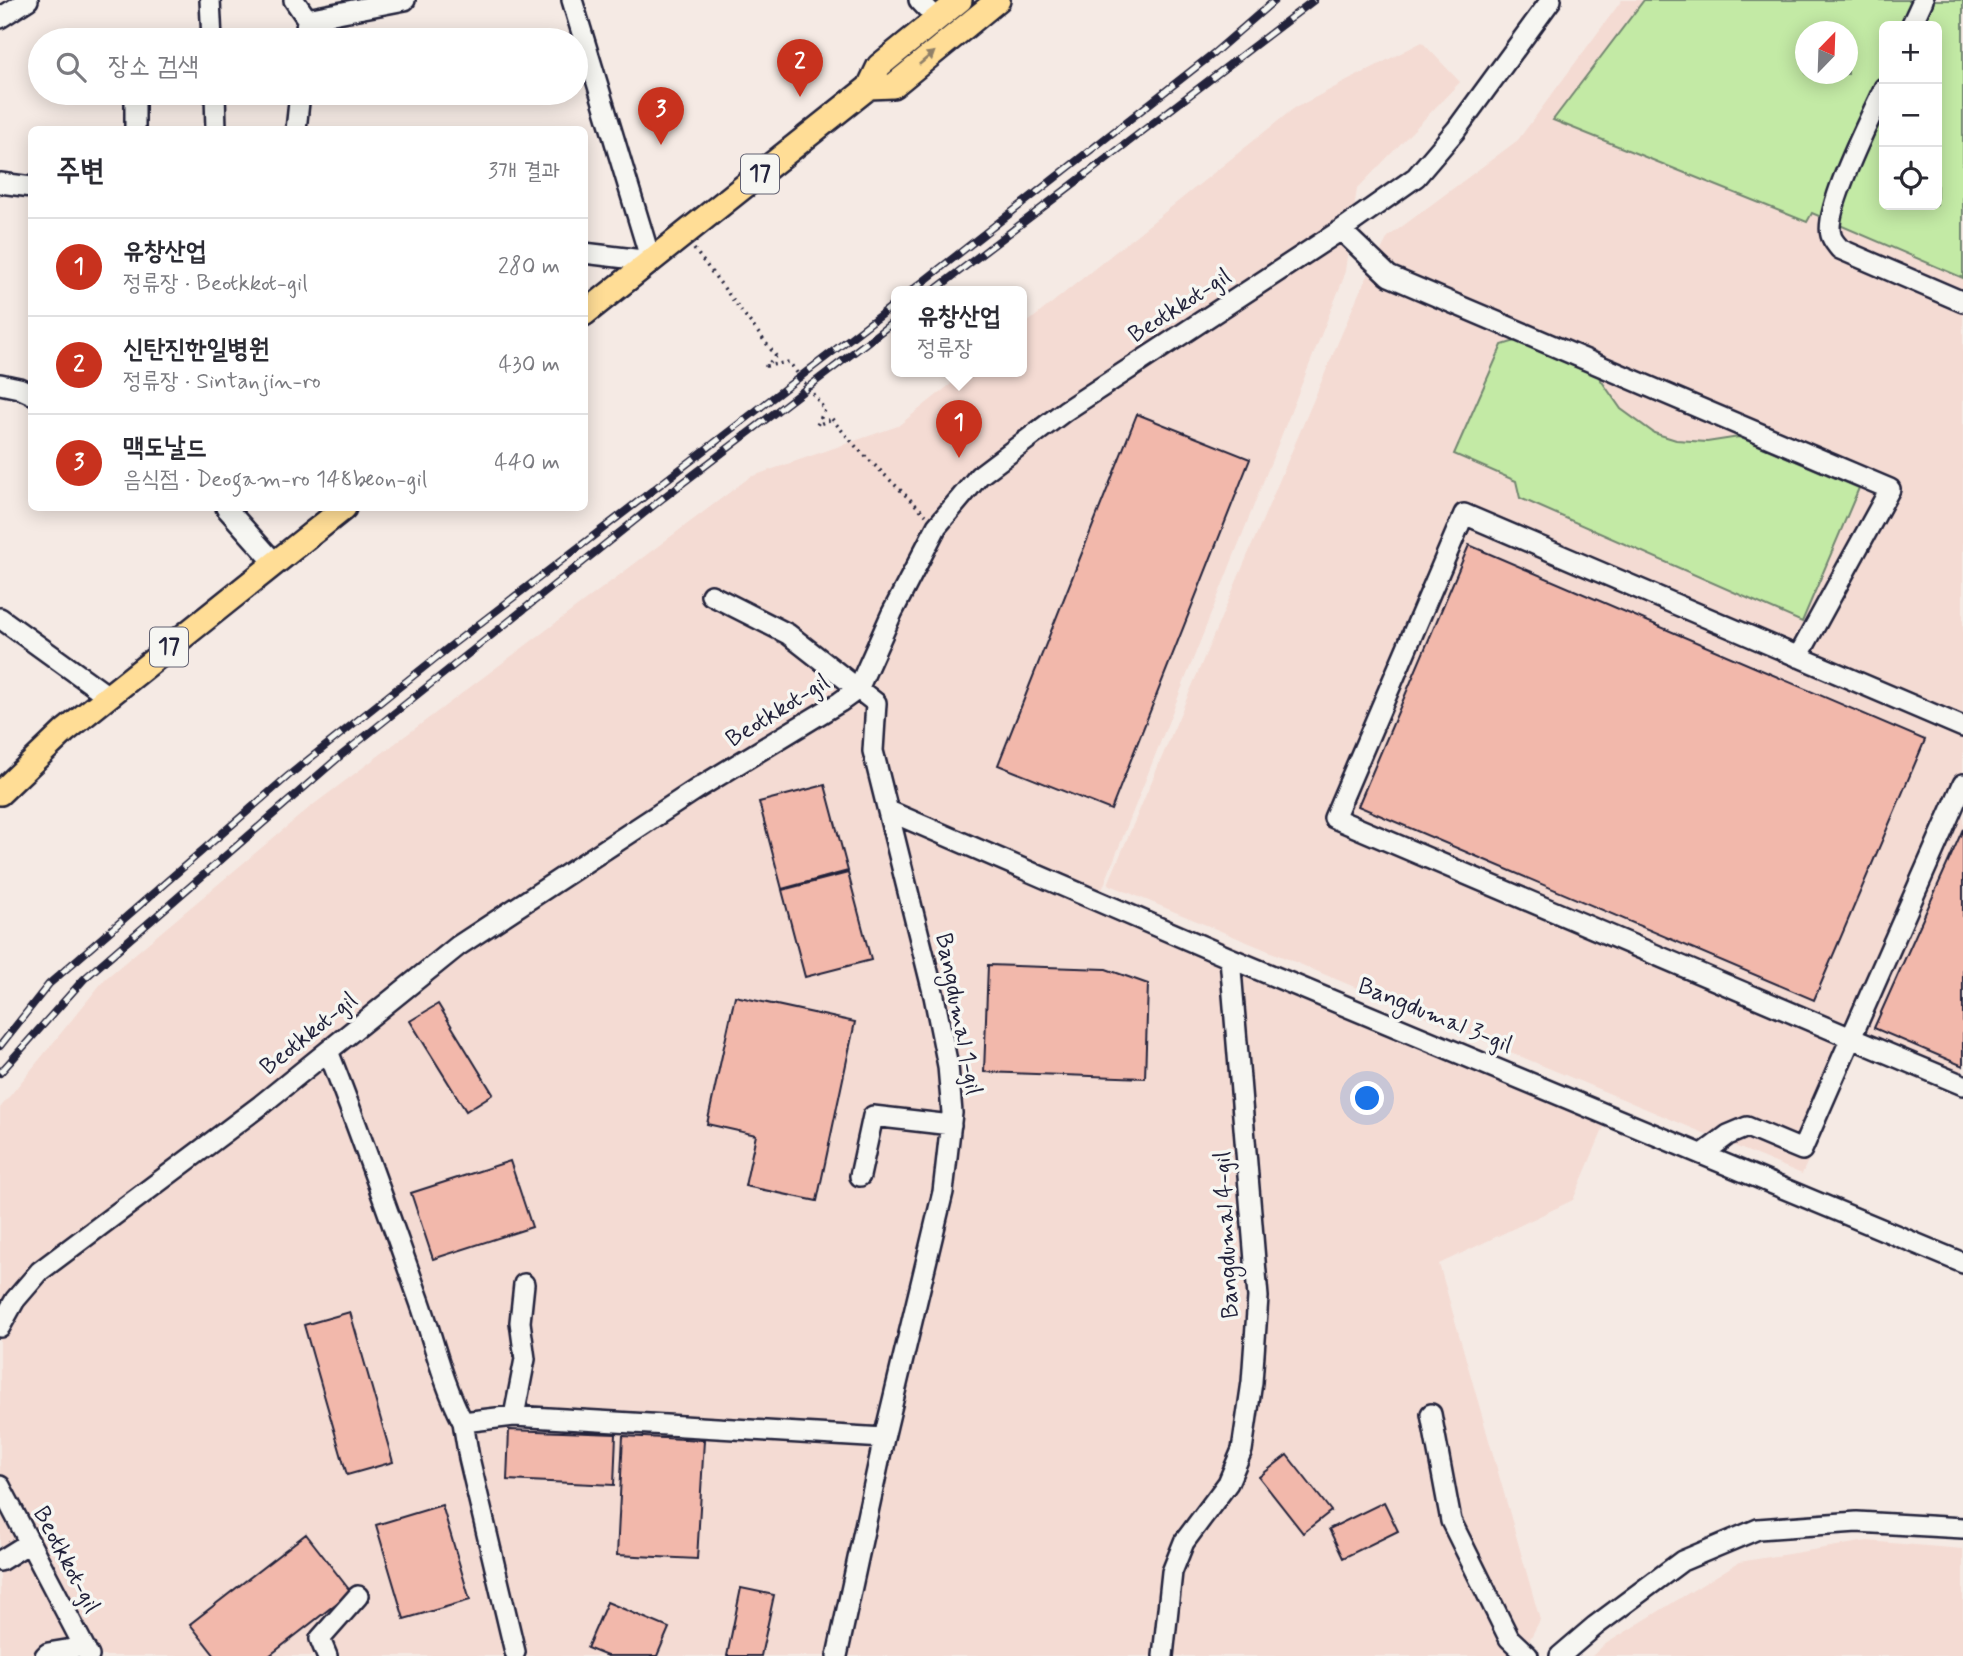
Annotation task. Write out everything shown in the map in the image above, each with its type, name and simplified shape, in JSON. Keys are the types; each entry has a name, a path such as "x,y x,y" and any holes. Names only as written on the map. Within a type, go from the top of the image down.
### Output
{"main road":[{"name":"17","path":"588,311 869,88 879,66 960,0"},
{"name":"17","path":"869,88 893,86 998,0"},
{"name":"17","path":"0,793 65,731 340,511"}],"street":[{"path":"210,0 211,28"},
{"path":"294,0 307,19 306,28"},
{"path":"307,19 405,0"},
{"path":"572,0 581,28"},
{"path":"919,0 937,19"},
{"name":"Beotkkot-gil","path":"0,1327 15,1300 40,1270 250,1114 458,946 700,787 858,689 892,613 937,526 979,476 1065,411 1341,230 1416,177 1456,130 1551,0"},
{"path":"1913,21 1923,0"},
{"path":"588,52 652,261 588,253"},
{"path":"1879,99 1840,189 1831,219 1831,236 1840,249 1963,302"},
{"path":"135,105 135,126"},
{"path":"215,105 216,126"},
{"path":"296,126 299,105"},
{"path":"0,183 28,186"},
{"path":"1341,230 1389,276 1890,489 1798,657"},
{"path":"0,384 28,392"},
{"path":"229,511 275,563"},
{"path":"1963,727 1464,514 1334,818 1963,1085"},
{"path":"711,594 788,634 858,689"},
{"path":"0,618 108,696"},
{"name":"Bangdumal 1-gil","path":"837,1656 884,1438 943,1192 951,1125 948,1066 873,751 876,703 858,689"},
{"path":"1704,1153 1728,1135 1747,1127 1802,1150 1963,784"},
{"name":"Bangdumal 3-gil","path":"889,811 1230,958 1963,1263"},
{"name":"Bangdumal 4-gil","path":"1163,1656 1172,1572 1184,1542 1228,1483 1242,1450 1252,1382 1258,1297 1230,958"},
{"path":"328,1051 372,1164 434,1342 450,1398 463,1422 515,1655"},
{"path":"860,1176 873,1116 951,1125"},
{"path":"514,1416 525,1359 520,1322 524,1284"},
{"path":"1431,1414 1451,1521 1509,1638 1528,1656"},
{"path":"463,1422 514,1416 884,1438"},
{"name":"Beotkkot-gil","path":"0,1486 87,1652"},
{"path":"1560,1656 1595,1626 1682,1561 1758,1529 1857,1522 1963,1528"},
{"path":"0,1561 29,1543"},
{"path":"327,1656 320,1639 358,1596"},
{"path":"45,1656 48,1653 87,1652"}],"path":[{"path":"683,235 776,356 766,366 789,362 825,410 817,425 832,419 858,449 937,526"}],"shaded area":[{"path":"1622,0 1963,0 1963,1095 1859,1050 1802,1174 1108,884 1359,293 1388,237 1518,140"},
{"path":"1422,42 1460,82 1357,189 1344,277 1102,890 1613,1106 1573,1200 1439,1264 1540,1620 1521,1656 0,1656 0,1108 105,979 309,808 750,477 898,426 960,377 1027,377 1027,323 1293,109"},
{"path":"1867,1541 1963,1549 1963,1656 1592,1656 1604,1645 1739,1562"}],"green space":[{"path":"1644,0 1963,0 1963,278 1812,213 1807,222 1553,120"},
{"path":"1522,339 1596,373 1621,409 1654,433 1676,440 1707,442 1739,437 1859,488 1802,622 1520,498 1516,481 1454,454 1502,345"}],"building":[{"path":"1137,414 1250,459 1111,810 998,765"},
{"path":"1469,545 1925,740 1814,1000 1358,806"},
{"path":"825,785 848,871 782,889 759,802"},
{"path":"1963,829 1963,1066 1874,1028"},
{"path":"848,873 871,960 805,977 782,890"},
{"path":"988,965 1106,969 1148,984 1145,1078 984,1072"},
{"path":"735,996 855,1022 817,1201 745,1186 756,1135 707,1124"},
{"path":"438,1004 493,1094 466,1111 410,1021"},
{"path":"510,1161 532,1227 433,1259 411,1193"},
{"path":"350,1312 393,1462 347,1475 304,1325"},
{"path":"509,1430 616,1434 614,1485 507,1480"},
{"path":"623,1436 704,1440 697,1559 617,1555"},
{"path":"1287,1455 1331,1511 1303,1533 1259,1477"},
{"path":"1384,1502 1398,1531 1343,1558 1329,1529"},
{"path":"442,1505 470,1600 404,1619 376,1525"},
{"path":"306,1534 351,1592 269,1656 215,1656 190,1624"},
{"path":"741,1588 774,1595 761,1656 727,1656"},
{"path":"607,1602 669,1628 657,1656 607,1656 587,1648"}],"railway":[{"path":"918,286 1214,53 1275,0"},
{"path":"940,286 1314,0"},
{"path":"0,1046 49,984 288,776 453,644 891,307"},
{"path":"0,1073 84,979 338,758 663,498 891,324"}],"place":[{"name":"신탄진한일병원","path":"800,97"},
{"name":"맥도날드","path":"661,145"},
{"name":"유창산업","path":"959,458"}]}
